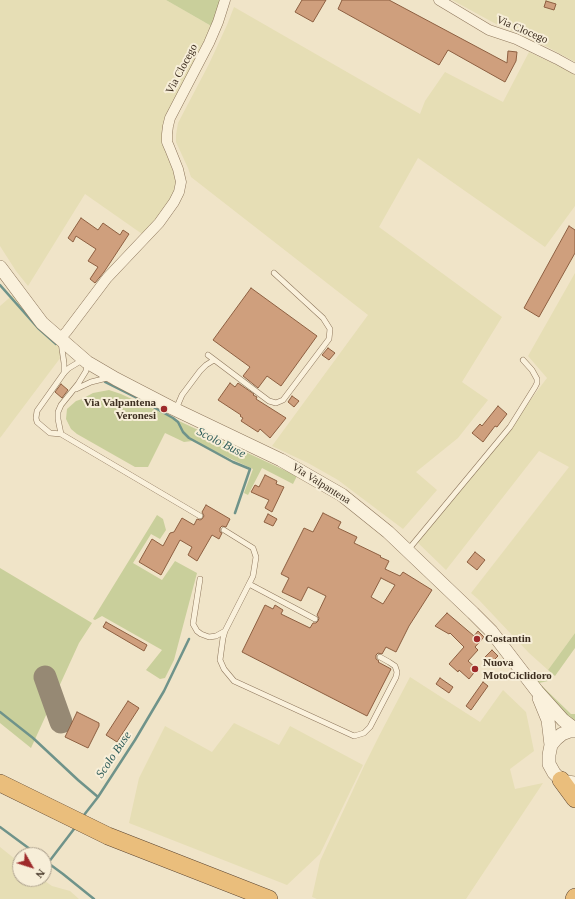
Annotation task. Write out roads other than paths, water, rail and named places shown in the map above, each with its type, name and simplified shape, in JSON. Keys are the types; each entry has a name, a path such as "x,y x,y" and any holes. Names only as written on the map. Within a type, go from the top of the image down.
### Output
{"highway":[{"path":"568,782 575,799"},
{"path":"0,783 108,836 269,899"}],"street":[{"name":"Via Clocego","path":"60,339 107,278 159,223 174,202 179,192 181,182 178,169 167,142 170,118 209,43 225,0"},
{"name":"Via Clocego","path":"439,0 489,30 516,39 575,69"},
{"name":"Via Valpantena","path":"0,267 42,323 87,362 116,379 175,409 281,460 342,495 388,532 473,613 506,650 537,691 563,720 575,730"},
{"name":"Via Valpantena","path":"537,691 548,720 551,746 549,755 550,764 554,773 568,782"},
{"name":"Via Valpantena","path":"551,746 562,734 575,730"}],"lane":[{"path":"208,355 269,402 276,403 283,400 329,339 330,329 324,318 274,273"},
{"path":"60,339 64,373"},
{"path":"175,409 182,396 200,371 214,360"},
{"path":"408,550 510,427 535,388 537,379 532,370 523,360"},
{"path":"61,434 58,412 86,371 87,362 79,362 64,373 37,411 37,422 50,433 61,434 200,516"},
{"path":"75,389 91,382 107,378 116,379"},
{"path":"224,530 254,548 256,557 253,576 225,631 223,638 220,660 224,669 234,681 354,736 364,732 370,727 396,676 397,672 394,666 380,657"},
{"path":"200,580 192,624 196,631 209,637 216,636 225,631"},
{"path":"249,584 315,619"}],"waterway":[{"name":"Scolo Buse","path":"0,285 38,328 56,344"},
{"name":"Scolo Buse","path":"105,382 173,418 178,422 183,432 189,438 233,462 250,469 235,513"},
{"name":"Scolo Buse","path":"84,815 98,797 135,740 164,691 189,639"},
{"path":"0,712 33,738 98,797"},
{"path":"0,827 27,847"},
{"name":"Scolo Buse","path":"52,858 74,829"},
{"path":"52,866 94,899"}],"place":[{"name":"Via Valpantena Veronesi","path":"164,409"},
{"name":"Costantin","path":"477,639"},
{"name":"Nuova MotoCiclidoro","path":"475,669"}]}
